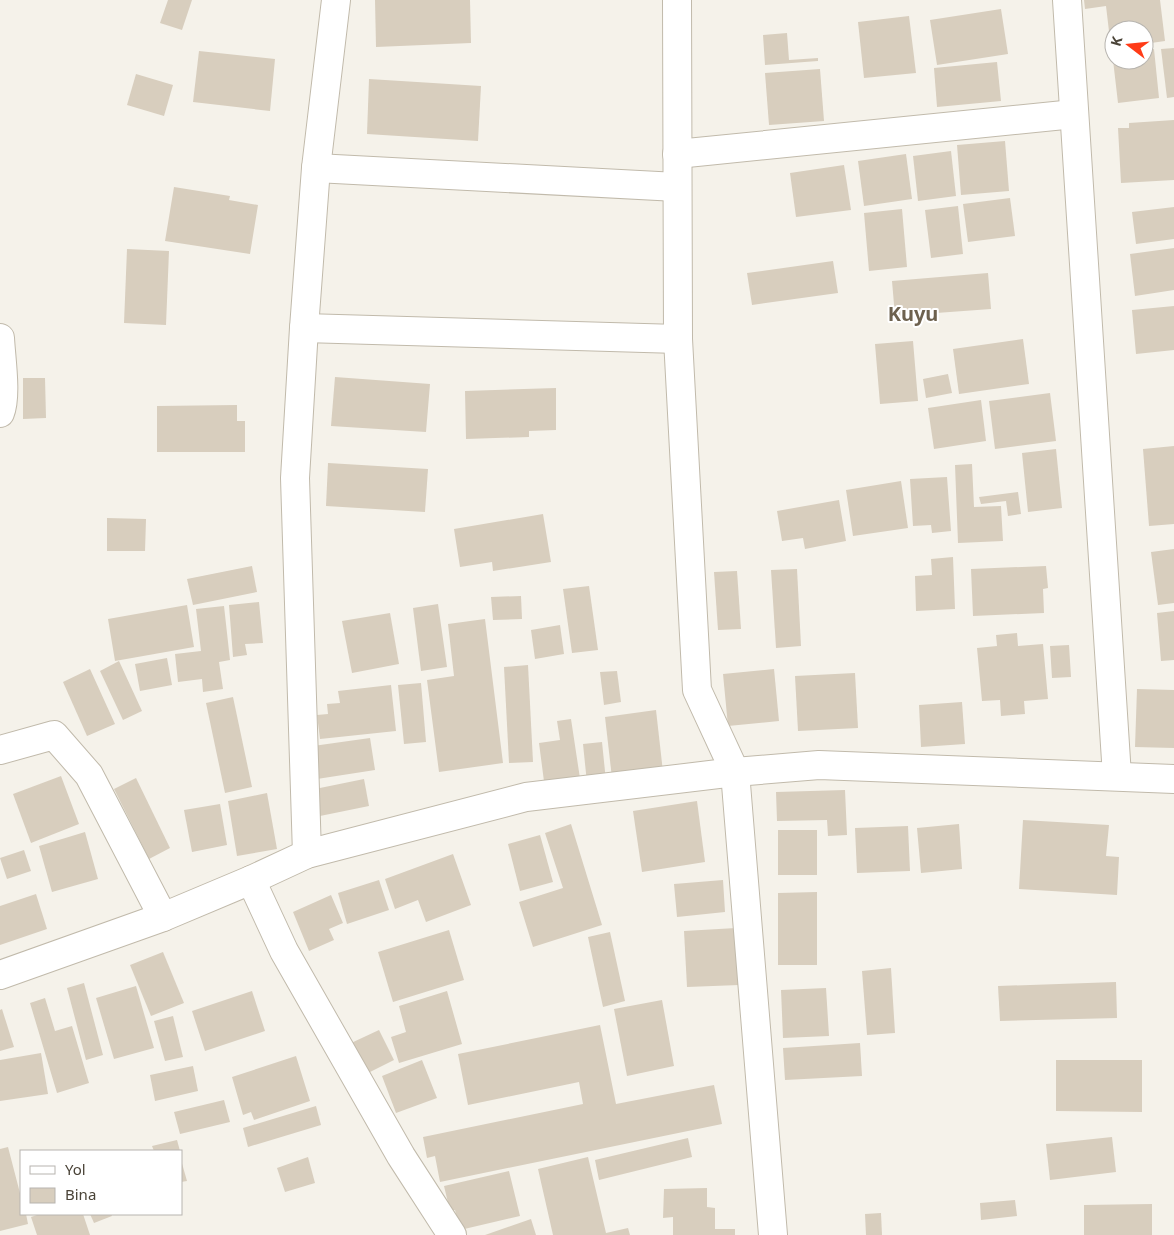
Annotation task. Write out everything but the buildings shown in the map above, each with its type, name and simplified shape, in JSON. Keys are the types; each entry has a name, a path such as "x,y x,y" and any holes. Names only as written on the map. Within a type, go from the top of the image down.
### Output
{"street":[{"path":"307,854 295,478 316,168 336,0"},
{"path":"677,0 678,339 697,690 735,772 773,1235"},
{"path":"1067,0 1117,776"},
{"path":"677,154 1074,114"},
{"path":"316,168 677,187"},
{"path":"304,328 678,339"},
{"path":"0,338 3,394 0,413"},
{"path":"0,750 54,735 89,774 164,917"},
{"path":"0,975 164,917 307,854 526,798 735,772 819,764 1174,779"},
{"path":"251,880 284,951 401,1156 452,1235"}],"district":[{"name":"Kuyu","path":"913,314"}]}
